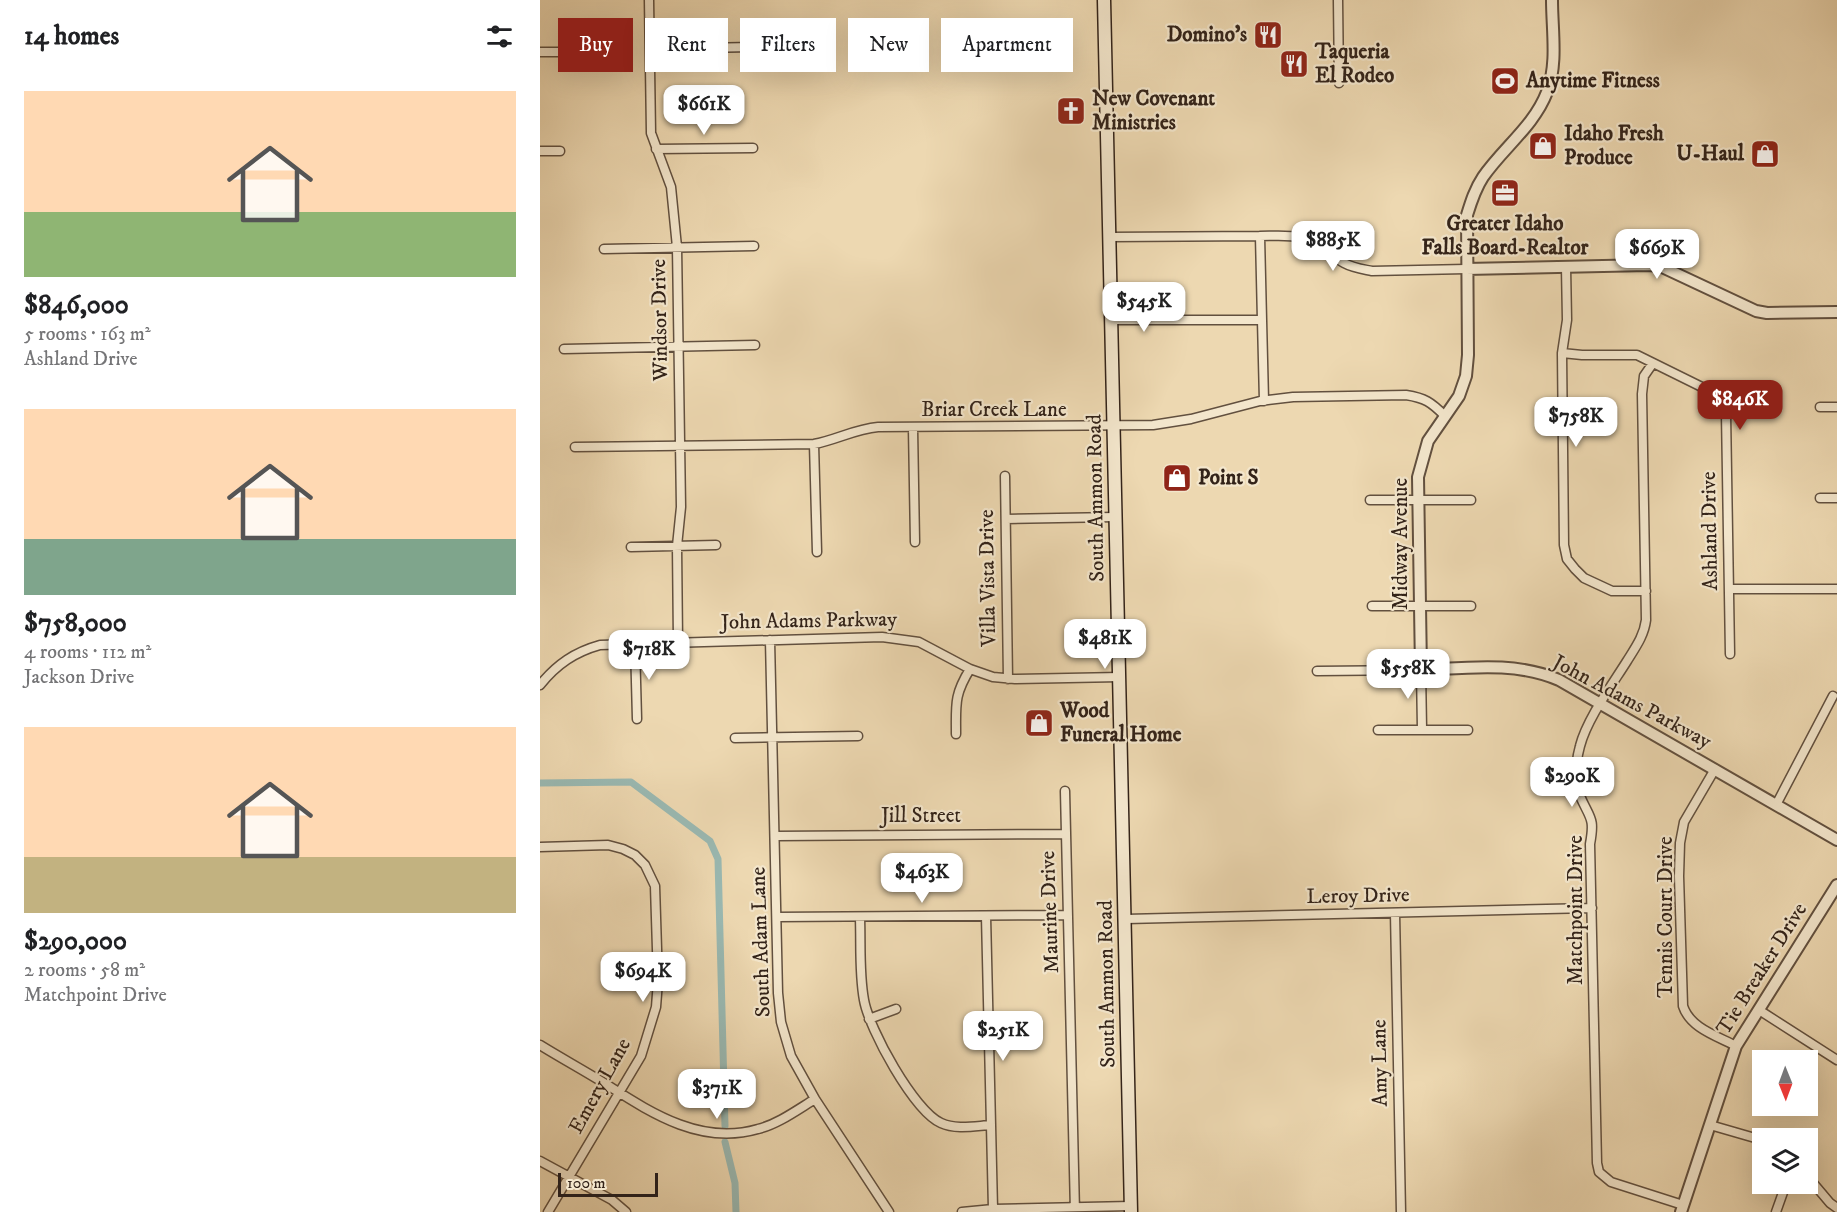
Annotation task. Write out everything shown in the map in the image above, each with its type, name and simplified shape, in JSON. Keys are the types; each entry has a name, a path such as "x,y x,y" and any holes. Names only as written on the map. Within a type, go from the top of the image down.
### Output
{"main road":[{"name":"South Ammon Road","path":"1104,0 1113,320 1115,517 1131,1209"}],"street":[{"name":"Windsor Drive","path":"649,0 650,18"},
{"path":"1338,0 1340,83"},
{"name":"Midway Avenue","path":"1422,729 1418,477 1428,441 1458,396 1466,376 1468,355 1465,224 1472,196 1482,177 1533,117 1547,92 1553,62 1552,0"},
{"path":"540,52 558,52"},
{"name":"Windsor Drive","path":"651,72 651,133 671,187 677,247 681,507 677,546 678,642"},
{"path":"656,149 753,148"},
{"path":"540,151 560,151"},
{"path":"1260,236 1264,401"},
{"path":"1110,237 1292,236 1315,242 1344,263 1357,269 1372,271 1660,266 1756,311 1767,313 1837,312"},
{"path":"604,249 754,246"},
{"path":"1566,267 1567,320 1562,353 1564,545 1567,559 1584,578 1612,591 1646,591"},
{"path":"1113,320 1262,320"},
{"path":"564,349 755,345"},
{"name":"Ashland Drive","path":"1562,353 1637,355 1718,395 1723,403 1726,413 1730,654"},
{"name":"Matchpoint Drive","path":"1653,363 1644,376 1642,394 1647,620 1642,637 1600,704 1580,744 1577,770 1579,795 1593,820 1594,828 1590,844 1599,1172 1611,1182 1682,1209"},
{"name":"Briar Creek Lane","path":"575,447 814,444 862,428 1153,425 1293,397 1406,395 1421,397 1431,402 1445,416"},
{"path":"1820,407 1837,407"},
{"path":"913,428 915,542"},
{"path":"814,444 817,552"},
{"name":"Villa Vista Drive","path":"1005,476 1008,679"},
{"path":"1820,498 1837,498"},
{"path":"1370,500 1471,500"},
{"path":"1006,519 1115,517"},
{"path":"631,547 716,545"},
{"path":"1729,589 1837,589"},
{"path":"1372,606 1471,606"},
{"name":"John Adams Parkway","path":"540,685 565,660 582,650 600,645 882,637 919,642 970,669 993,677 1008,679 1120,677"},
{"name":"South Adam Lane","path":"770,640 778,993 781,1022 791,1056 815,1099 889,1212"},
{"path":"635,644 637,719"},
{"name":"John Adams Parkway","path":"1317,671 1499,667 1532,671 1559,680 1837,840"},
{"path":"956,734 956,697 970,669"},
{"path":"1776,805 1833,696"},
{"path":"1378,730 1468,730"},
{"path":"735,738 858,736"},
{"name":"Tennis Court Drive","path":"1715,769 1684,822 1680,843 1683,1006 1696,1024 1736,1046"},
{"name":"Maurine Drive","path":"1065,791 1075,1210"},
{"name":"Jill Street","path":"776,836 1066,834"},
{"name":"Emery Lane","path":"540,847 608,845 635,855 645,865 655,886 658,981 656,1007 641,1056 548,1212"},
{"name":"Tie Breaker Drive","path":"1682,1209 1741,1035 1837,885"},
{"name":"Leroy Drive","path":"1126,920 1592,908"},
{"name":"Amy Lane","path":"1395,913 1401,1212"},
{"path":"777,917 1068,915"},
{"path":"986,916 993,1209"},
{"path":"860,918 861,976 869,1019 881,1046 908,1089 938,1122 949,1126 991,1125"},
{"path":"869,1019 896,1009"},
{"path":"1759,1010 1837,1060"},
{"path":"540,1045 647,1110 690,1129 732,1134 758,1129 780,1120 815,1099"},
{"path":"1710,1125 1752,1137"},
{"path":"540,1161 612,1200 626,1212"},
{"path":"1818,1189 1837,1208"},
{"path":"1776,1212 1782,1194"},
{"path":"962,1212 993,1209 1131,1209"}],"waterway":[{"path":"540,783 631,782 710,841 718,859 725,1126"},
{"path":"725,1142 735,1183 736,1212"}],"place":[{"name":"Domino's","path":"1268,35"},
{"name":"Taqueria El Rodeo","path":"1294,64"},
{"name":"Anytime Fitness","path":"1505,81"},
{"name":"New Covenant Ministries","path":"1071,111"},
{"name":"Idaho Fresh Produce","path":"1543,146"},
{"name":"U-Haul","path":"1765,154"},
{"name":"Greater Idaho Falls Board-Realtor","path":"1505,193"},
{"name":"Point S","path":"1177,478"},
{"name":"Wood Funeral Home","path":"1039,723"}]}
